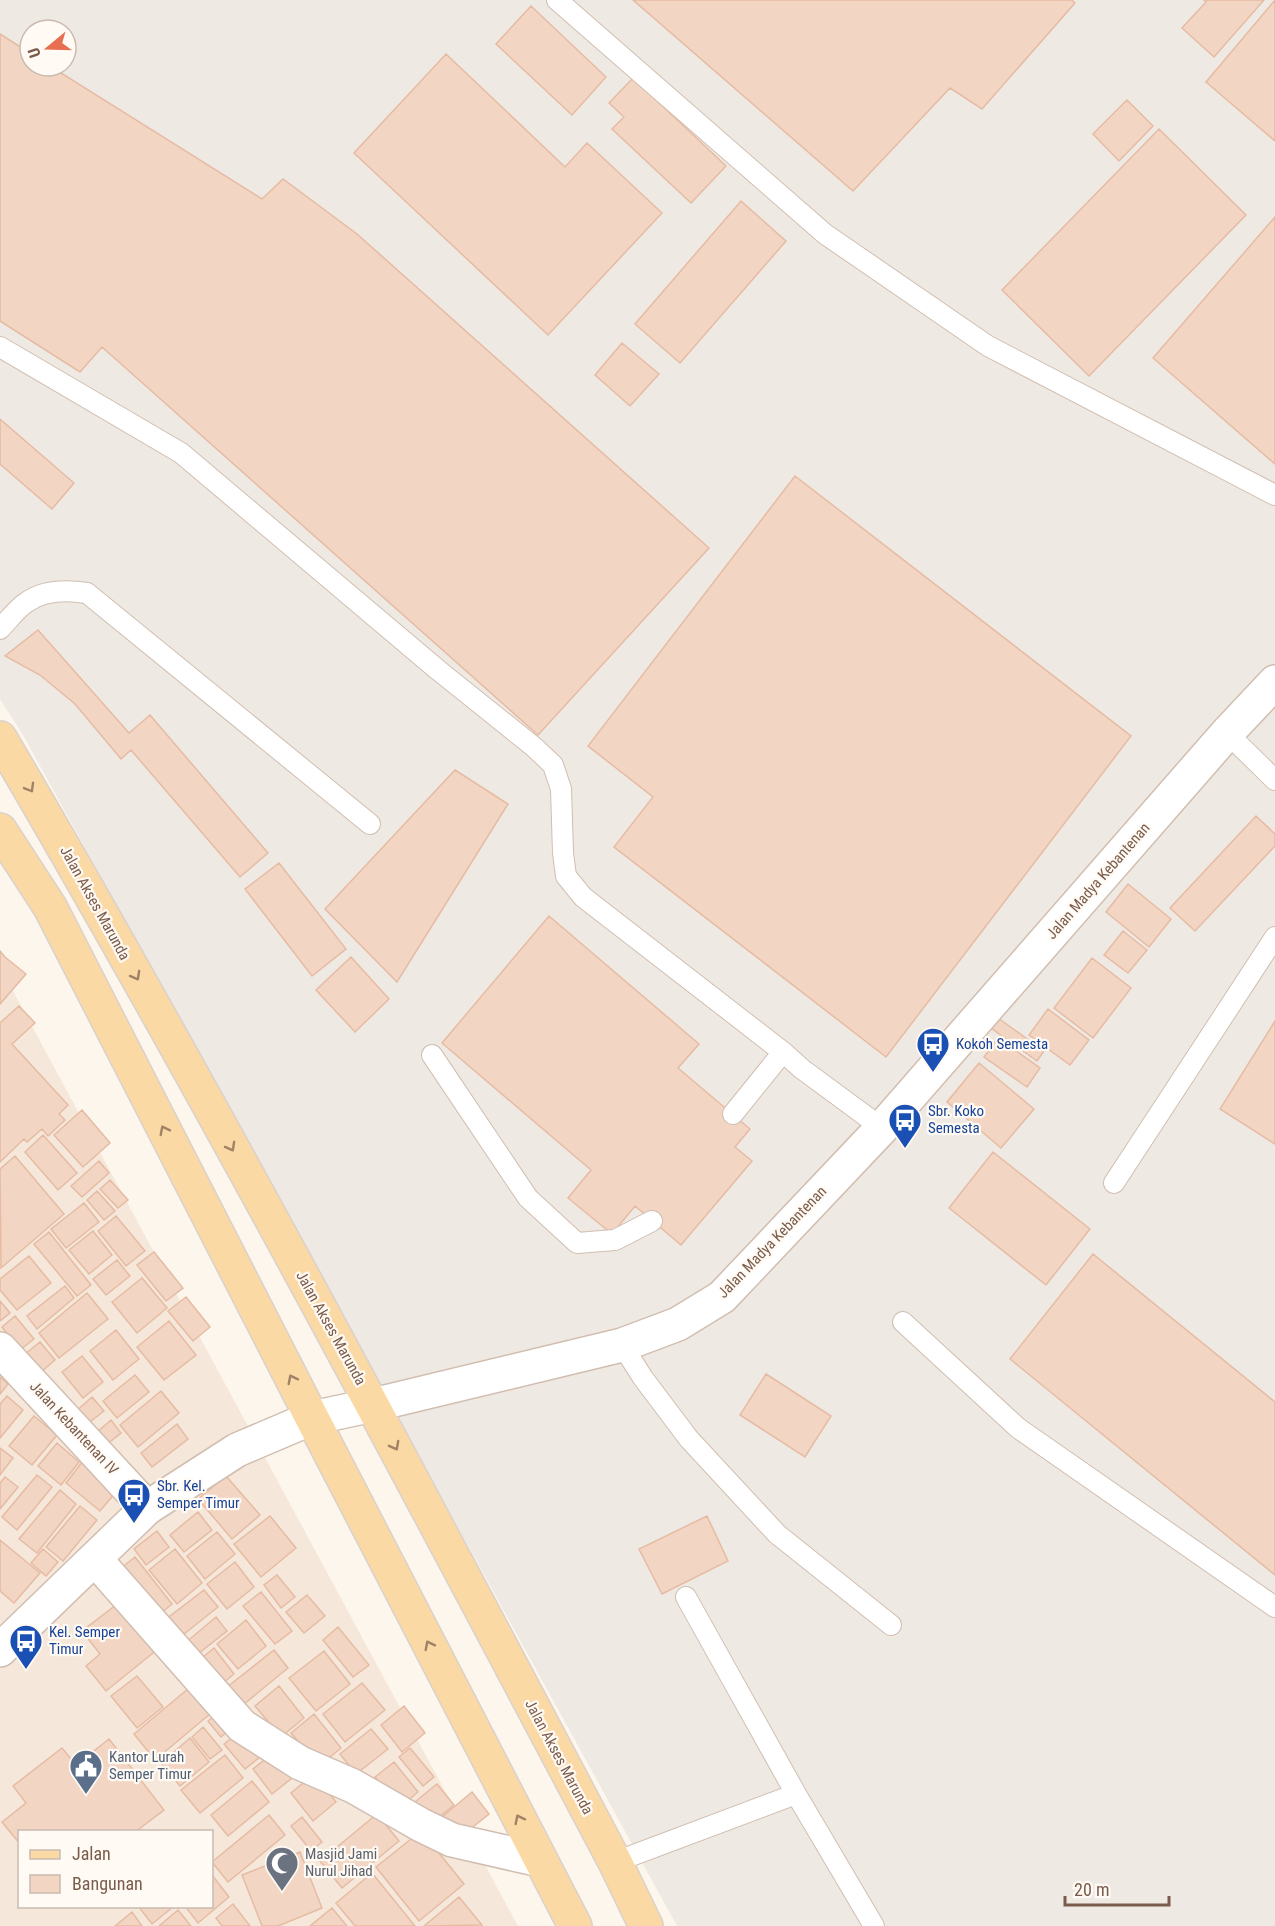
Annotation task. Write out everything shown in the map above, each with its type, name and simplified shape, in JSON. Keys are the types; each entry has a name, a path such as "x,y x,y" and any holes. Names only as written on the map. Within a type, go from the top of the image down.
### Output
{"main road":[{"name":"Jalan Akses Marunda","path":"0,738 78,870 373,1405 615,1862 646,1926"},
{"path":"0,830 50,907 575,1926"}],"street":[{"name":"Jalan Madya Kebantenan","path":"0,1650 147,1508 237,1450 312,1418 622,1345 678,1324 722,1297 882,1128 1227,733 1275,682"},
{"name":"Jalan Kebantenan IV","path":"0,1349 147,1508"},
{"path":"95,1559 243,1726 300,1763 353,1786 452,1840 540,1860"}],"lane":[{"path":"557,0 825,234 988,346 1275,495"},
{"path":"0,347 181,453 438,670 534,747 553,765 561,789 566,876 583,897 802,1069 882,1128"},
{"path":"0,629 26,602 52,592 70,590 87,593 370,824"},
{"path":"1227,733 1275,780"},
{"path":"1114,1183 1275,937"},
{"path":"733,1114 783,1052"},
{"path":"432,1056 528,1198 577,1243 615,1240 652,1221"},
{"path":"903,1322 1018,1428 1275,1607"},
{"path":"622,1345 643,1378 689,1439 777,1534 891,1625"},
{"path":"686,1597 796,1794 874,1926"},
{"path":"615,1862 796,1794"}],"shaded area":[{"path":"0,0 1275,0 1275,1926 677,1926 23,735 0,699"},
{"path":"0,967 518,1926 0,1926"}],"building":[{"path":"633,0 1072,0 1075,3 982,109 950,88 853,191"},
{"path":"1204,0 1264,0 1214,57 1182,28 1206,2"},
{"path":"1275,0 1275,141 1206,82"},
{"path":"531,6 606,77 572,115 496,44"},
{"path":"0,34 18,45 18,78 69,78 262,199 283,179 357,234 709,548 538,735 102,347 80,372 0,321"},
{"path":"446,54 565,167 587,143 662,213 548,335 354,153"},
{"path":"633,78 726,166 691,203 612,129 624,117 609,103"},
{"path":"1127,100 1153,126 1119,161 1093,134"},
{"path":"1159,129 1246,215 1089,376 1002,290"},
{"path":"741,201 786,241 680,363 635,324"},
{"path":"1275,217 1275,464 1153,358"},
{"path":"622,343 659,374 630,406 595,375"},
{"path":"0,419 74,483 52,509 0,464"},
{"path":"795,476 1131,736 886,1057 614,847 653,797 588,746"},
{"path":"38,630 129,733 150,715 268,853 240,877 131,750 121,759 75,704 40,675 5,656"},
{"path":"455,770 508,804 397,982 325,909"},
{"path":"1256,816 1275,834 1275,846 1195,931 1170,908"},
{"path":"279,863 346,949 312,976 245,889"},
{"path":"1128,884 1171,919 1149,947 1106,912"},
{"path":"549,916 699,1044 678,1068 750,1129 735,1147 752,1161 681,1245 635,1206 612,1234 568,1198 591,1170 442,1043"},
{"path":"1123,931 1147,950 1128,973 1104,955"},
{"path":"0,951 26,974 0,1004"},
{"path":"351,957 389,999 355,1032 316,990"},
{"path":"1092,958 1131,988 1093,1038 1054,1008"},
{"path":"19,1006 35,1023 12,1044 68,1105 59,1114 65,1120 48,1136 42,1129 27,1142 24,1139 0,1162 0,1023"},
{"path":"1048,1009 1089,1040 1070,1065 1029,1035"},
{"path":"998,1018 1044,1051 1037,1061 991,1028"},
{"path":"1275,1021 1275,1144 1220,1109"},
{"path":"998,1038 1040,1068 1027,1087 984,1057"},
{"path":"979,1063 1034,1109 1001,1148 947,1102"},
{"path":"82,1110 110,1143 83,1167 54,1135"},
{"path":"43,1135 77,1173 58,1190 25,1152"},
{"path":"993,1152 1090,1229 1046,1285 949,1208"},
{"path":"15,1156 64,1214 1,1268 0,1169"},
{"path":"99,1161 109,1173 82,1197 71,1186"},
{"path":"110,1180 128,1200 118,1208 100,1189"},
{"path":"97,1191 115,1211 104,1220 87,1200"},
{"path":"84,1203 99,1222 66,1248 51,1229"},
{"path":"116,1216 145,1251 126,1266 98,1231"},
{"path":"93,1231 112,1255 89,1274 69,1250"},
{"path":"49,1232 91,1285 77,1296 34,1244"},
{"path":"154,1252 183,1288 166,1301 137,1265"},
{"path":"1093,1254 1275,1402 1275,1575 1010,1359"},
{"path":"29,1256 51,1283 17,1310 0,1290 0,1279"},
{"path":"117,1260 130,1276 106,1295 93,1279"},
{"path":"142,1278 167,1308 137,1333 112,1302"},
{"path":"65,1286 74,1298 37,1329 27,1316"},
{"path":"87,1293 108,1319 59,1358 39,1333"},
{"path":"186,1297 210,1327 193,1341 168,1311"},
{"path":"0,1301 10,1313 0,1321"},
{"path":"15,1316 34,1339 20,1350 2,1327"},
{"path":"169,1321 196,1355 164,1380 137,1347"},
{"path":"116,1330 139,1359 113,1380 90,1351"},
{"path":"40,1342 55,1360 40,1373 25,1354"},
{"path":"82,1356 103,1382 83,1398 62,1372"},
{"path":"766,1374 831,1416 805,1457 740,1415"},
{"path":"135,1375 149,1392 117,1418 103,1401"},
{"path":"0,1377 8,1384 0,1394"},
{"path":"161,1391 179,1413 138,1447 120,1425"},
{"path":"7,1396 23,1410 0,1438 0,1404"},
{"path":"92,1397 104,1411 86,1425 75,1412"},
{"path":"34,1416 57,1435 32,1465 9,1446"},
{"path":"111,1420 121,1433 106,1445 96,1433"},
{"path":"177,1424 188,1439 152,1467 141,1453"},
{"path":"57,1443 79,1462 61,1485 38,1466"},
{"path":"0,1448 13,1458 0,1475"},
{"path":"82,1462 117,1491 100,1511 66,1483"},
{"path":"37,1475 52,1487 17,1530 2,1517"},
{"path":"226,1476 260,1515 232,1539 198,1499"},
{"path":"5,1477 18,1487 0,1509 0,1483"},
{"path":"60,1490 76,1504 37,1553 19,1539"},
{"path":"80,1506 97,1520 63,1561 46,1547"},
{"path":"198,1512 212,1530 184,1552 170,1535"},
{"path":"270,1516 296,1548 261,1577 234,1544"},
{"path":"707,1516 728,1561 662,1594 639,1549"},
{"path":"157,1531 169,1547 146,1565 134,1549"},
{"path":"217,1532 235,1554 205,1579 187,1556"},
{"path":"0,1540 40,1573 14,1603 0,1591"},
{"path":"43,1549 58,1562 46,1576 31,1563"},
{"path":"175,1549 202,1583 177,1604 149,1570"},
{"path":"135,1557 172,1604 159,1615 121,1568"},
{"path":"235,1562 254,1587 227,1609 207,1584"},
{"path":"277,1575 295,1597 281,1608 264,1585"},
{"path":"204,1590 218,1607 179,1638 165,1620"},
{"path":"261,1592 292,1631 275,1644 243,1606"},
{"path":"307,1595 325,1616 304,1633 286,1612"},
{"path":"120,1602 158,1649 106,1691 86,1666 100,1654 82,1631"},
{"path":"216,1617 227,1631 194,1657 184,1644"},
{"path":"246,1620 266,1646 238,1669 217,1644"},
{"path":"338,1627 369,1665 353,1677 323,1640"},
{"path":"214,1648 234,1674 217,1688 196,1663"},
{"path":"274,1650 288,1668 238,1709 222,1691"},
{"path":"324,1651 350,1684 316,1711 289,1678"},
{"path":"137,1676 163,1707 137,1728 111,1696"},
{"path":"195,1683 216,1709 155,1760 134,1734"},
{"path":"362,1683 385,1710 345,1742 323,1714"},
{"path":"279,1686 304,1718 281,1737 255,1706"},
{"path":"404,1706 425,1733 402,1752 381,1725"},
{"path":"220,1711 233,1727 221,1737 208,1721"},
{"path":"314,1714 341,1748 319,1766 291,1733"},
{"path":"203,1727 222,1750 210,1759 192,1737"},
{"path":"371,1729 388,1749 356,1774 340,1754"},
{"path":"240,1731 260,1757 245,1769 224,1744"},
{"path":"190,1738 209,1762 180,1786 161,1763"},
{"name":"Kantor Lurah Semper Timur","path":"109,1739 164,1810 138,1830 18,1830 18,1842 2,1822 26,1803 13,1786 62,1748 76,1765"},
{"path":"410,1748 434,1777 423,1786 399,1757"},
{"path":"273,1753 292,1778 272,1794 253,1769"},
{"path":"225,1755 243,1778 200,1813 181,1790"},
{"path":"394,1762 418,1792 400,1807 375,1777"},
{"path":"314,1774 336,1802 313,1821 291,1793"},
{"path":"252,1781 269,1802 228,1836 211,1815"},
{"path":"437,1784 454,1805 427,1827 410,1806"},
{"path":"472,1792 489,1814 459,1838 442,1817"},
{"path":"377,1814 399,1841 342,1888 320,1861"},
{"path":"269,1815 285,1835 228,1882 213,1861"},
{"path":"302,1817 322,1842 311,1851 291,1826"},
{"path":"421,1831 464,1884 419,1921 376,1867"},
{"name":"Masjid Jami Nurul Jihad","path":"300,1852 322,1908 278,1926 262,1926 242,1875"},
{"path":"372,1873 415,1926 355,1926 336,1903"},
{"path":"213,1876 229,1897 198,1923 187,1908 213,1908"},
{"path":"459,1897 482,1925 424,1926"},
{"path":"233,1904 250,1926 222,1926 216,1918"},
{"path":"140,1908 172,1908 152,1924"},
{"path":"332,1908 347,1926 310,1926"},
{"path":"178,1910 191,1926 159,1926"},
{"path":"132,1912 142,1926 115,1926"}],"place":[{"name":"Kokoh Semesta","path":"933,1073"},
{"name":"Sbr. Koko Semesta","path":"905,1149"},
{"name":"Sbr. Kel. Semper Timur","path":"134,1524"},
{"name":"Kel. Semper Timur","path":"26,1670"},
{"name":"Kantor Lurah Semper Timur","path":"86,1795"},
{"name":"Masjid Jami Nurul Jihad","path":"282,1892"}]}
